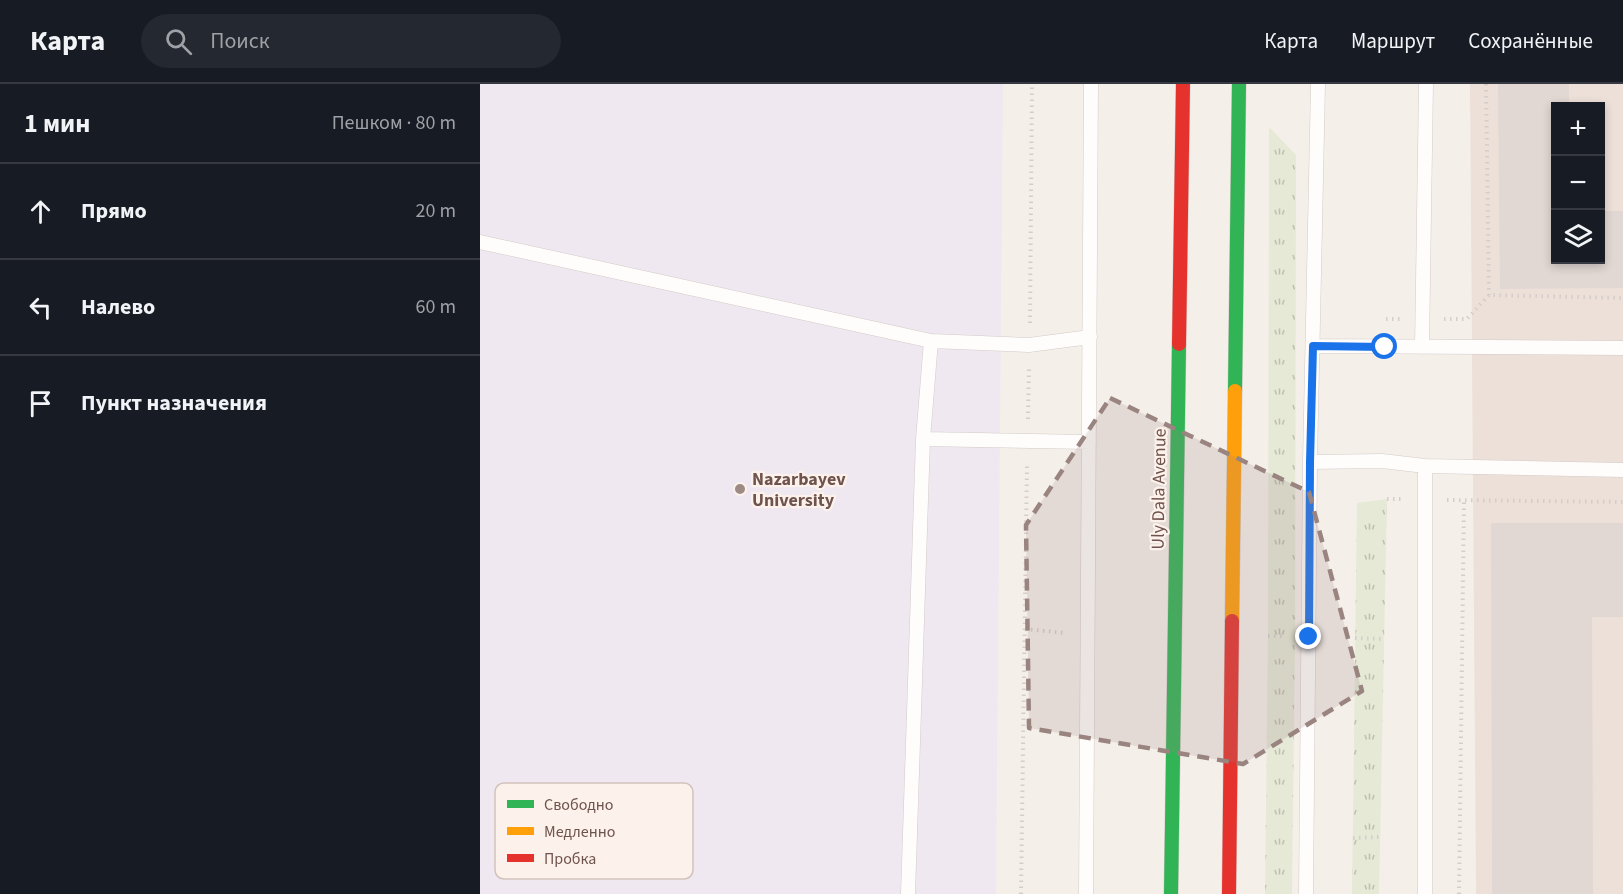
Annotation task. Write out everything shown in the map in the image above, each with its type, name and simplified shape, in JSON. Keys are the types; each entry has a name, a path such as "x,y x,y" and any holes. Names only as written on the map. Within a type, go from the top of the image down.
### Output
{"main road":[{"name":"Uly Dala Avenue","path":"1171,894 1183,84"},
{"path":"1229,894 1239,84"}],"lane":[{"path":"1086,894 1091,84"},
{"path":"1306,894 1310,462 1318,84"},
{"path":"1422,347 1426,84"},
{"path":"480,242 931,341 1029,345 1090,338"},
{"path":"908,894 923,439 931,341"},
{"path":"1313,346 1623,348"},
{"path":"923,439 1089,442"},
{"path":"1310,462 1382,461 1425,465 1623,470"},
{"path":"1425,465 1425,894"}],"path":[{"path":"1021,894 1032,84"},
{"path":"1386,320 1467,319 1489,295 1486,84"},
{"path":"1489,295 1623,298"},
{"path":"1387,499 1623,502"},
{"path":"1459,894 1464,501"},
{"path":"1025,629 1073,634"},
{"path":"1269,636 1295,636"},
{"path":"1355,638 1384,639"},
{"path":"1353,838 1380,837"}],"highlighted area":[{"path":"1110,398 1309,492 1362,691 1243,764 1029,728 1026,525"}],"shaded area":[{"name":"Nazarbayev University","path":"480,84 1003,84 996,894 480,894"},
{"path":"1470,84 1623,84 1623,894 1476,894"}],"green space":[{"path":"1269,127 1296,155 1292,894 1265,894"},
{"path":"1387,499 1379,894 1352,894 1357,503"}],"building":[{"path":"1498,84 1569,84 1569,102 1551,102 1551,264 1605,264 1605,211 1623,211 1623,288 1500,289"},
{"path":"1491,523 1623,523 1623,617 1592,617 1593,894 1492,894"}],"traffic: fast":[{"path":"1235,391 1239,84"},
{"path":"1171,894 1179,344"}],"traffic: slow":[{"path":"1232,621 1235,391"}],"traffic: jam":[{"path":"1179,344 1183,84"},
{"path":"1229,894 1232,621"}],"place":[{"name":"Nazarbayev University","path":"740,489"}],"route":[{"path":"1309,637 1313,346 1385,347"}]}
